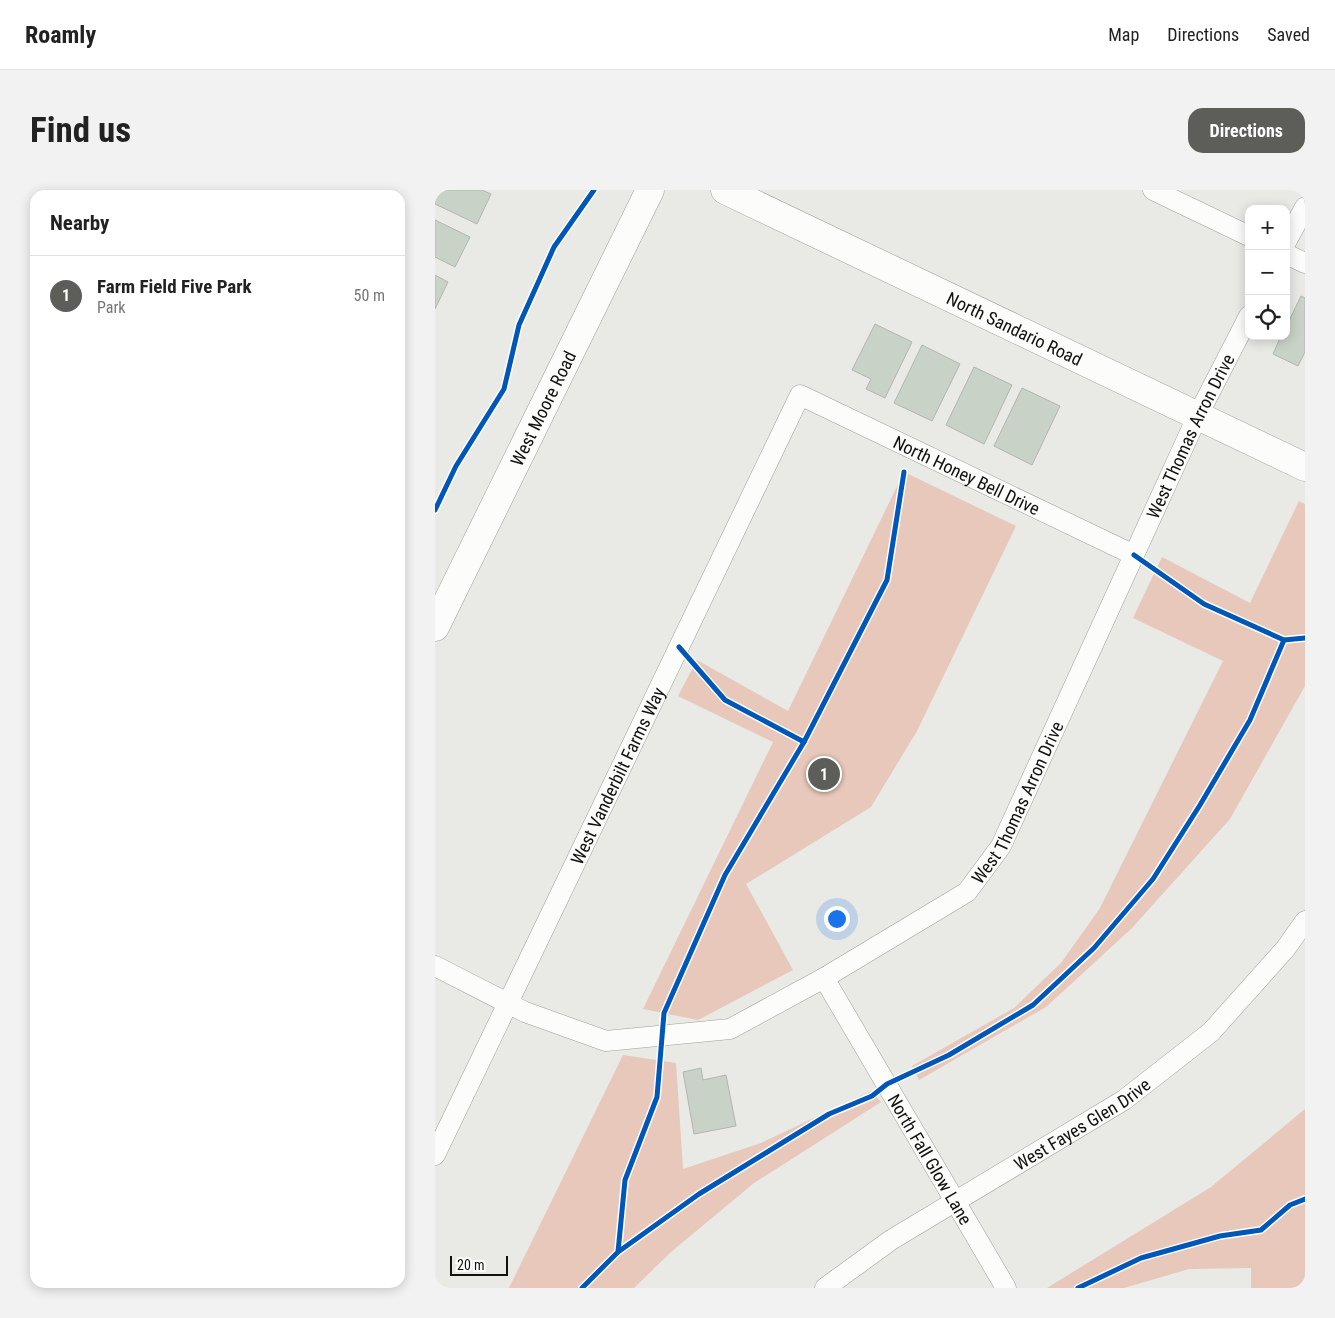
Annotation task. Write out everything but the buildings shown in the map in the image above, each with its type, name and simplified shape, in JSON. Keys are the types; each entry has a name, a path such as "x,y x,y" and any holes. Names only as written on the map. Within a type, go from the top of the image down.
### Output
{"main road":[{"name":"West Moore Road","path":"435,628 650,190"},
{"name":"North Sandario Road","path":"725,190 1305,467"}],"street":[{"path":"1153,190 1245,234"},
{"path":"1290,235 1305,207"},
{"path":"1290,256 1305,263"},
{"name":"West Thomas Arron Drive","path":"435,966 525,1012 606,1041 730,1029 825,978 967,892 1001,846 1198,415 1245,324"},
{"name":"North Honey Bell Drive","path":"799,395 1134,555"},
{"name":"West Vanderbilt Farms Way","path":"435,1156 799,395"},
{"name":"West Fayes Glen Drive","path":"825,1288 891,1240 1124,1100 1211,1032 1286,948 1305,921"},
{"name":"North Fall Glow Lane","path":"825,978 1006,1288"}],"shaded area":[{"path":"904,472 1016,526 917,731 871,807 746,884 793,970 698,1020 643,1009 773,742 678,696 697,660 788,711"},
{"path":"1299,501 1305,504 1305,686 1230,819 1132,928 1046,1007 919,1080 912,1066 1014,1008 1061,963 1100,908 1223,661 1133,618 1162,557 1250,603"},
{"path":"623,1055 676,1063 683,1169 761,1143 871,1091 881,1102 754,1183 671,1252 634,1288 509,1288"},
{"path":"1305,1109 1305,1288 1251,1288 1251,1268 1189,1269 1124,1288 1047,1288 1211,1187"}],"cycle path":[{"path":"435,510 456,466 504,389 519,325 554,247 594,190"},
{"path":"582,1288 618,1252 625,1180 657,1097 664,1013 725,875 804,742 887,580 904,472"},
{"path":"1134,555 1204,604 1284,640 1305,638"},
{"path":"618,1252 699,1194 829,1114 872,1096 887,1084 949,1055 1033,1005 1094,948 1153,879 1200,805 1250,720 1284,640"},
{"path":"679,647 725,700 804,742"},
{"path":"1078,1288 1141,1258 1220,1236 1261,1230 1290,1205 1305,1199"}],"place":[{"name":"Farm Field Five Park","path":"824,774"}]}
